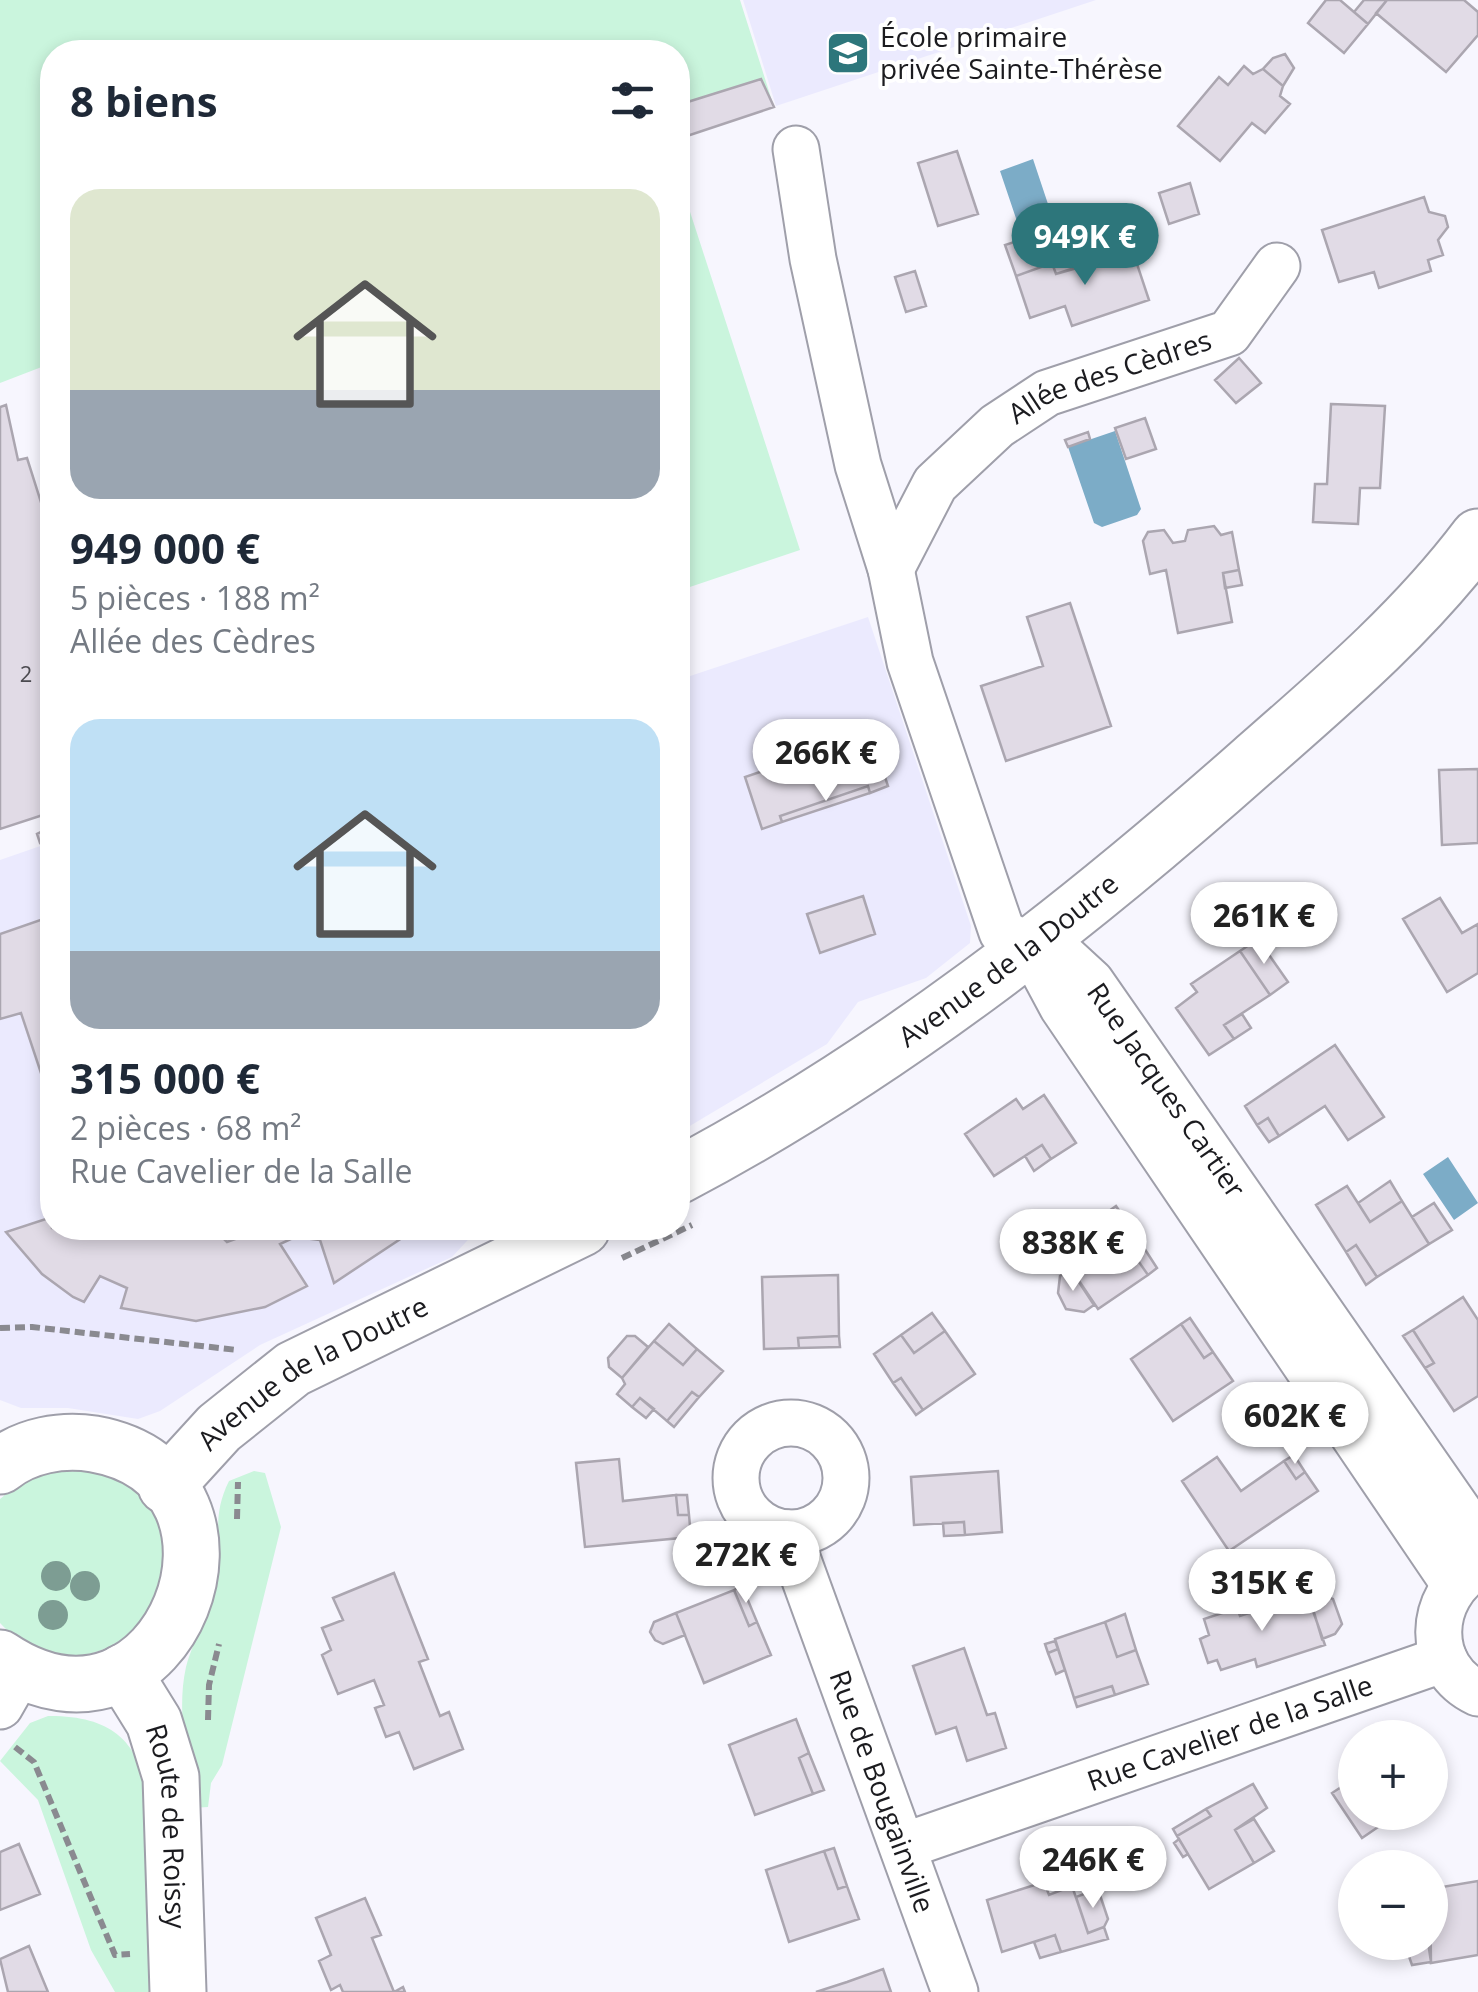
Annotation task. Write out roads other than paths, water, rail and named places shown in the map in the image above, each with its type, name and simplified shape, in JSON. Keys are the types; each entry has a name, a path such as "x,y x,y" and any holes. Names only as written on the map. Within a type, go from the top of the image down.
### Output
{"main road":[{"name":"Avenue de la Doutre","path":"690,1169 894,1044 1031,948 1150,853 1348,677 1416,611 1478,537"},
{"name":"Avenue de la Doutre","path":"166,1486 231,1417 294,1369 326,1349 557,1240"},
{"path":"7,1678 89,1682 123,1672 154,1652 177,1623 190,1589 193,1553 185,1517 166,1486 141,1462 109,1447 74,1441 12,1447"},
{"name":"Route de Roissy","path":"123,1672 154,1722 171,1777 178,1992"}],"street":[{"path":"796,148 813,259 858,465 891,568 910,662 1002,932 1031,948"},
{"name":"Allée des Cèdres","path":"891,568 935,484 996,426 1047,393 1229,333 1277,266"},
{"path":"858,465 935,484"},
{"name":"Rue Jacques Cartier","path":"1031,948 1066,959 1090,982 1478,1540"},
{"name":"Rue Jacques Cartier","path":"1031,948 1062,1006 1466,1576"},
{"name":"Rue de Bougainville","path":"788,1533 955,1992"},
{"path":"1466,1576 1438,1620 1444,1658 1456,1676 1478,1692"},
{"name":"Rue Cavelier de la Salle","path":"904,1846 1444,1658"}],"water":[{"path":"1033,159 1056,228 1023,239 1000,171"},
{"path":"1115,431 1141,509 1137,515 1102,527 1094,523 1068,447"},
{"path":"1448,1157 1478,1203 1454,1220 1423,1174"}],"place":[{"name":"École primaire privée Sainte-Thérèse","path":"848,53"}]}
